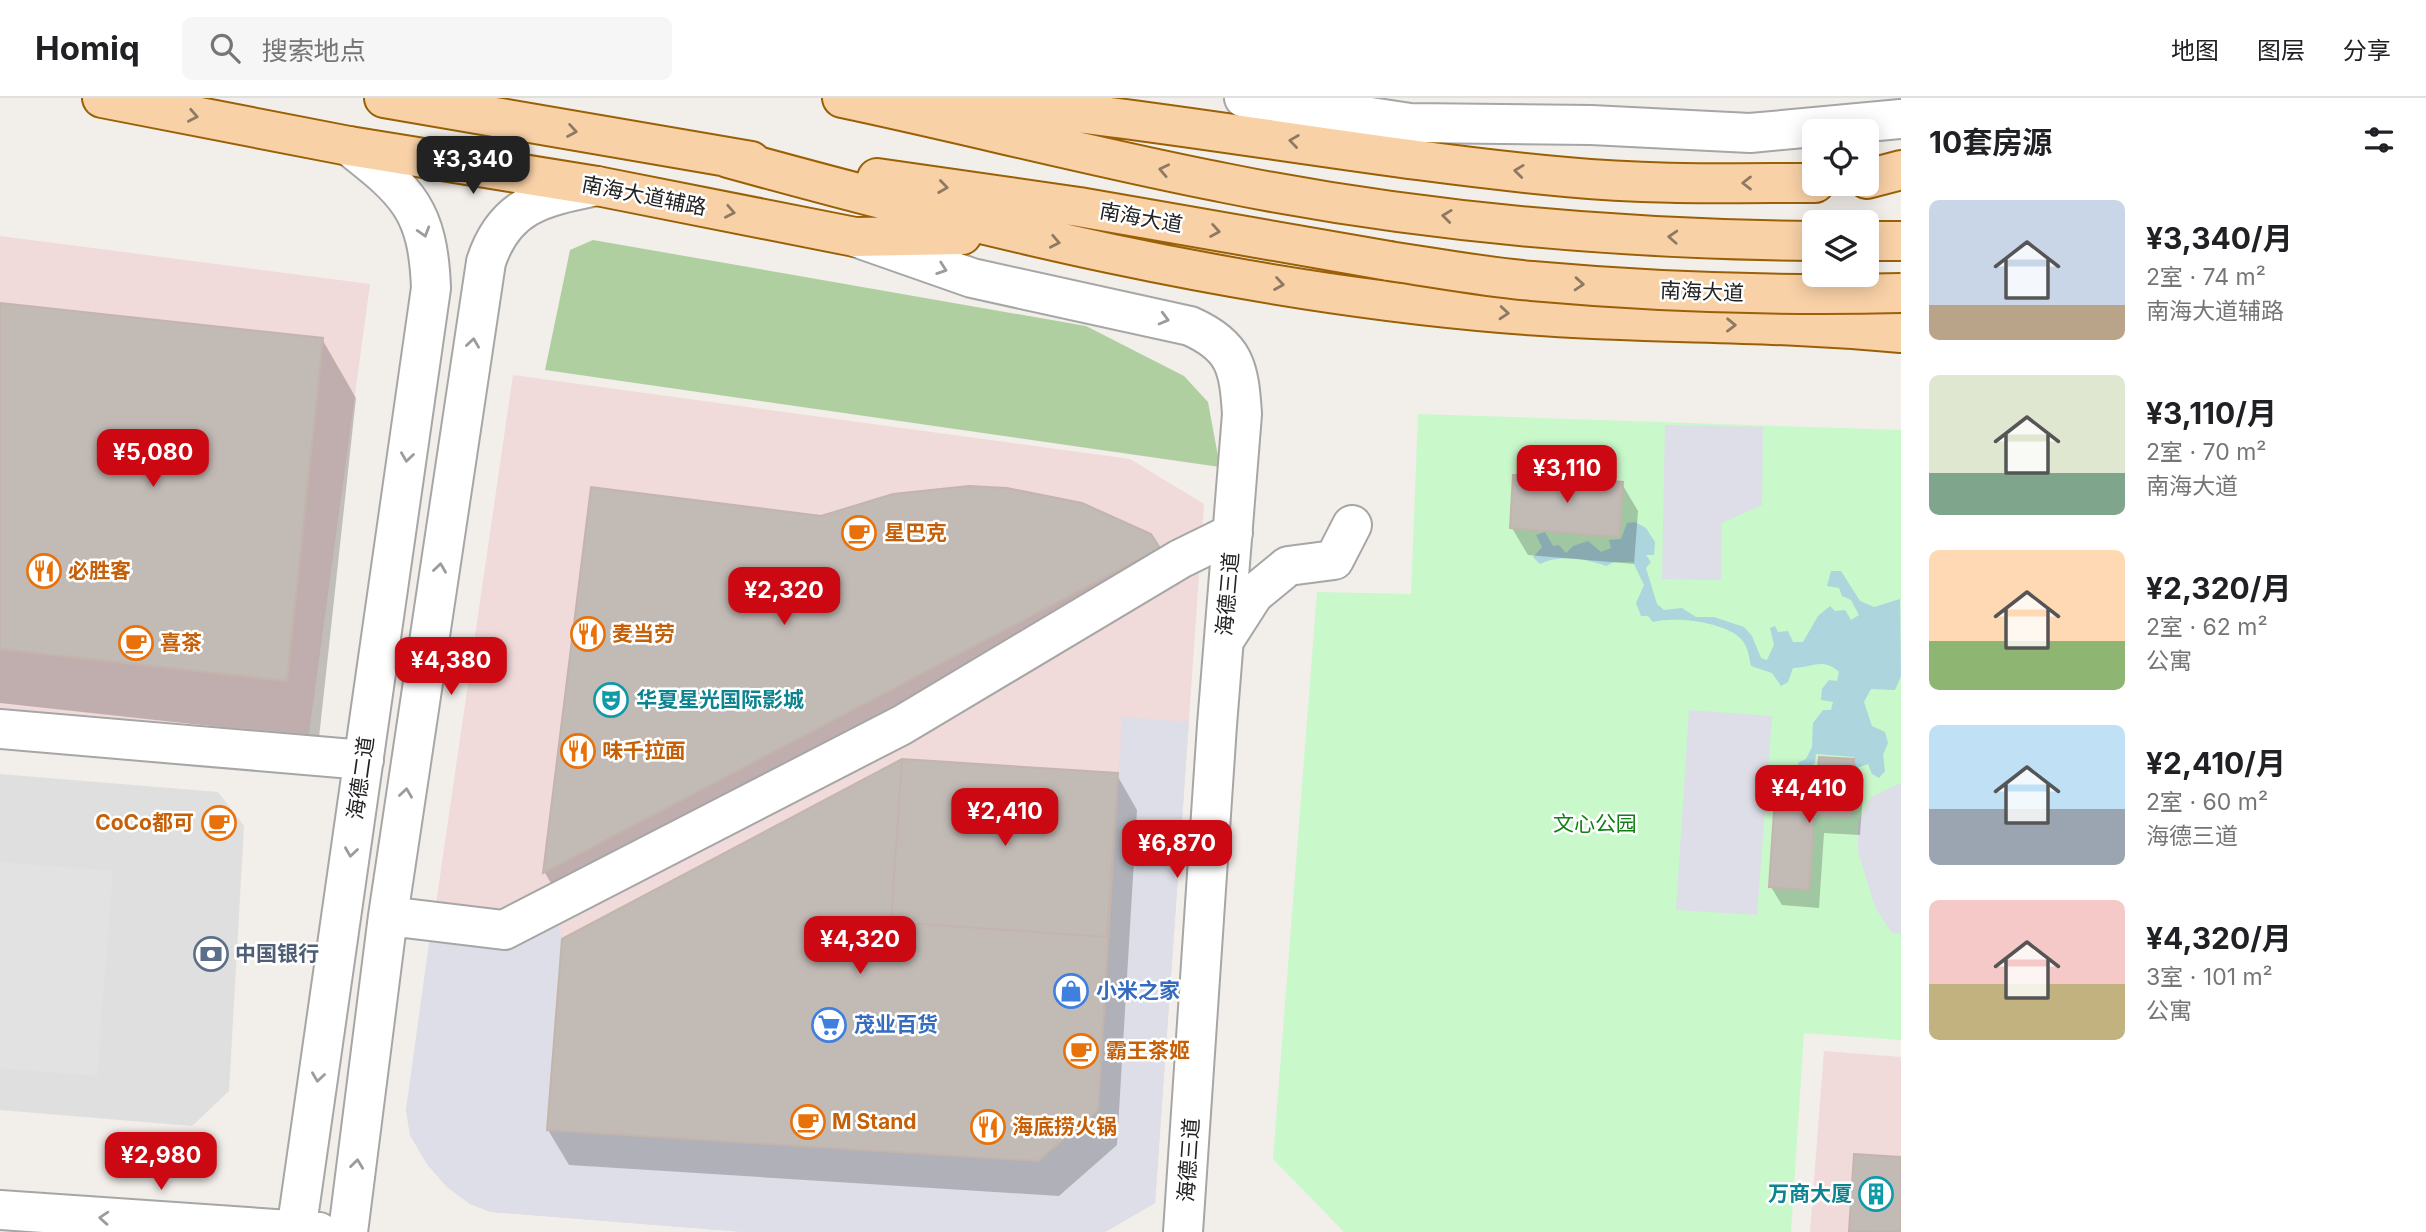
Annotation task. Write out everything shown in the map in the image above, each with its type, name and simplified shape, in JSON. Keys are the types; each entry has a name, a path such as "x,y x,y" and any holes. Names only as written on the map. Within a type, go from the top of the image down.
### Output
{"main road":[{"name":"南海大道辅路","path":"102,98 349,146 597,186 855,237 1011,233"},
{"name":"南海大道","path":"384,98 728,158 1079,206 1389,261 1530,281 1664,291 1751,294 1901,293"},
{"path":"842,98 1225,184 1401,211 1599,233 1802,241"},
{"path":"922,98 1058,108 1568,177 1704,183 1802,183"},
{"path":"728,158 1011,233 1226,276 1488,312 1664,323 1845,327 1901,333"},
{"path":"1879,177 1901,170"},
{"path":"1879,181 1901,182"},
{"path":"1879,241 1901,241"}],"street":[{"path":"1244,98 1591,125 1750,133 1901,118"},
{"name":"海德二道","path":"304,1231 364,760 431,288 430,255 424,229 409,198 349,146"},
{"path":"348,1232 388,916 486,262 493,241 522,208 540,199 597,186"},
{"name":"海德三道","path":"855,237 972,278 1160,317 1212,336 1229,351 1240,379 1242,414 1184,1232"},
{"path":"1224,640 1254,594 1288,566 1334,560 1352,525"},
{"path":"388,916 504,930 902,725 1180,559 1233,533"},
{"path":"0,729 364,760"},
{"path":"0,1210 304,1231"}],"shaded area":[{"path":"0,236 370,284 309,734 0,708"},
{"path":"513,375 1130,459 1204,504 1155,1203 1105,1232 744,1232 491,1212 470,1204 447,1187 427,1164 410,1135 406,1110"},
{"path":"1665,425 1763,427 1762,505 1722,523 1721,580 1662,579"},
{"path":"1689,710 1772,716 1757,915 1676,910"},
{"path":"1122,717 1189,722 1155,1203 1105,1232 744,1232 491,1212 470,1204 447,1187 427,1164 410,1135 406,1110 432,921 553,907 562,939 547,1130 1038,1161 1098,1110"},
{"path":"0,774 218,792 244,826 229,1091 192,1126 0,1110"},
{"path":"1901,783 1901,934 1891,932 1875,907 1858,852 1858,822 1871,797"},
{"path":"0,862 113,871 97,1076 0,1068"},
{"path":"1824,1051 1901,1057 1901,1232 1810,1232"}],"green space":[{"path":"593,240 1086,326 1184,376 1208,402 1220,467 545,370 570,250"},
{"name":"文心公园","path":"1418,414 1901,430 1901,1040 1804,1033 1791,1232 1344,1232 1273,1159 1317,592 1411,594"}],"water":[{"path":"1635,522 1646,528 1655,542 1654,555 1646,555 1651,562 1646,568 1657,604 1664,610 1682,608 1696,617 1714,617 1744,627 1752,636 1761,658 1767,660 1774,645 1770,628 1775,626 1778,632 1788,631 1793,642 1803,642 1818,616 1830,606 1835,611 1845,610 1851,620 1859,615 1851,600 1842,596 1839,588 1827,586 1831,571 1841,571 1860,601 1874,607 1900,599 1901,676 1895,690 1871,689 1864,702 1872,726 1885,732 1888,743 1883,755 1885,771 1879,778 1872,774 1868,764 1854,769 1854,757 1816,754 1815,763 1802,773 1803,785 1813,798 1811,810 1780,808 1796,788 1795,774 1799,762 1806,759 1812,747 1813,723 1823,710 1831,710 1833,702 1821,700 1822,689 1829,680 1837,681 1839,672 1822,664 1793,668 1788,682 1781,686 1772,673 1751,666 1742,640 1725,629 1687,620 1653,622 1648,616 1641,616 1636,603 1644,585 1633,562 1614,562 1606,566 1564,558 1540,564 1533,557 1542,547 1536,535 1545,532 1553,546 1559,545 1566,553 1573,546 1588,541 1601,552 1611,548 1609,540 1621,539 1627,523"}],"building":[{"path":"0,303 323,338 287,681 0,649"},
{"path":"1513,475 1623,482 1619,537 1510,528"},
{"path":"969,486 1007,488 1082,503 1151,534 1160,548 543,873 591,487 821,516 893,494"},
{"path":"1819,757 1854,759 1850,817 1814,815 1809,890 1769,887 1774,811 1814,813"},
{"name":"茂业百货","path":"902,759 1118,773 1098,1110 1038,1161 547,1130 562,939"},
{"path":"902,759 1118,773 1107,937 891,922"},
{"name":"万商大厦","path":"1854,1154 1901,1157 1901,1232 1849,1231"}],"place":[{"name":"星巴克","path":"859,533"},
{"name":"必胜客","path":"44,571"},
{"name":"麦当劳","path":"588,634"},
{"name":"喜茶","path":"136,643"},
{"name":"华夏星光国际影城","path":"611,700"},
{"name":"味千拉面","path":"578,751"},
{"name":"CoCo都可","path":"219,823"},
{"name":"中国银行","path":"211,954"},
{"name":"小米之家","path":"1071,991"},
{"name":"茂业百货","path":"829,1025"},
{"name":"霸王茶姬","path":"1081,1051"},
{"name":"M Stand","path":"808,1122"},
{"name":"海底捞火锅","path":"988,1127"},
{"name":"万商大厦","path":"1876,1194"}]}
